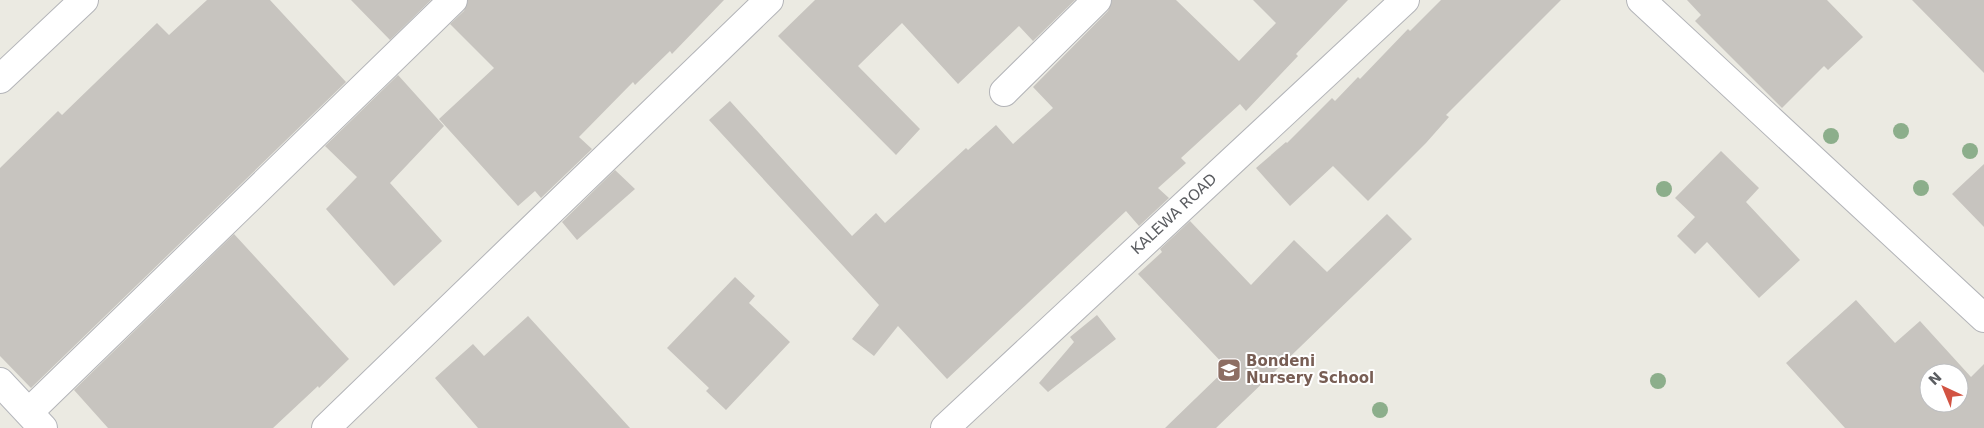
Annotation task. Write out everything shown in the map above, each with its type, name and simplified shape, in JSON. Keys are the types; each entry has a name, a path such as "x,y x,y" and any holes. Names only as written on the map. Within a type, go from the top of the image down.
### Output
{"street":[{"path":"0,79 84,0"},
{"path":"0,382 36,420 453,0"},
{"path":"326,428 769,0"},
{"path":"1004,92 1097,0"},
{"name":"KALEWA ROAD","path":"945,428 1405,0"},
{"path":"1641,0 1984,318"}],"building":[{"path":"207,0 270,0 346,82 31,388 0,356 0,168 58,111 62,115 157,23 169,35"},
{"path":"351,0 431,0 390,40"},
{"path":"468,0 724,0 672,54 670,51 635,85 633,82 579,137 592,149 541,198 535,191 518,206 439,119 494,68 450,24 464,11"},
{"path":"815,0 1075,0 1033,41 1019,26 958,84 902,23 858,66 920,129 896,155 778,36"},
{"path":"1112,0 1176,0 1239,61 1276,23 1253,0 1348,0 1296,54 1298,56 1246,111 1240,104 1181,158 1186,163 1158,188 1169,198 1139,226 1126,211 947,379 898,326 874,356 852,339 879,305 709,120 730,101 852,236 876,213 885,223 966,148 968,150 996,125 1013,144 1053,108 1033,87 1108,11"},
{"path":"1441,0 1561,0 1446,115 1449,117 1426,143 1368,201 1333,166 1290,206 1256,168 1287,143 1332,98 1335,101 1358,77 1360,79 1408,29 1410,31"},
{"path":"1687,0 1827,0 1863,37 1828,70 1824,66 1782,108 1695,21 1701,15"},
{"path":"1912,0 1984,0 1984,73"},
{"path":"398,75 444,126 390,183 442,241 394,286 326,209 357,177 325,146"},
{"path":"1721,151 1759,188 1746,202 1800,260 1759,298 1707,242 1695,254 1677,236 1695,217 1675,198"},
{"path":"1984,164 1984,227 1952,194"},
{"path":"615,170 635,189 577,240 562,222"},
{"path":"1387,214 1412,239 1216,428 1165,428 1227,368 1138,274 1162,252 1160,249 1190,221 1251,285 1294,240 1327,272"},
{"path":"234,234 349,359 273,428 108,428 74,390"},
{"path":"735,277 755,296 749,303 790,342 726,410 706,391 709,388 667,348"},
{"path":"1856,300 1895,343 1920,321 1958,363 1919,363 1919,413 1969,413 1969,375 1971,377 1984,364 1984,428 1845,428 1786,363"},
{"path":"1097,315 1116,339 1048,392 1039,383 1074,342 1070,337"},
{"path":"528,316 630,428 478,428 435,378 473,344 484,356"}],"place":[{"name":"Bondeni Nursery School","path":"1229,370"}]}
